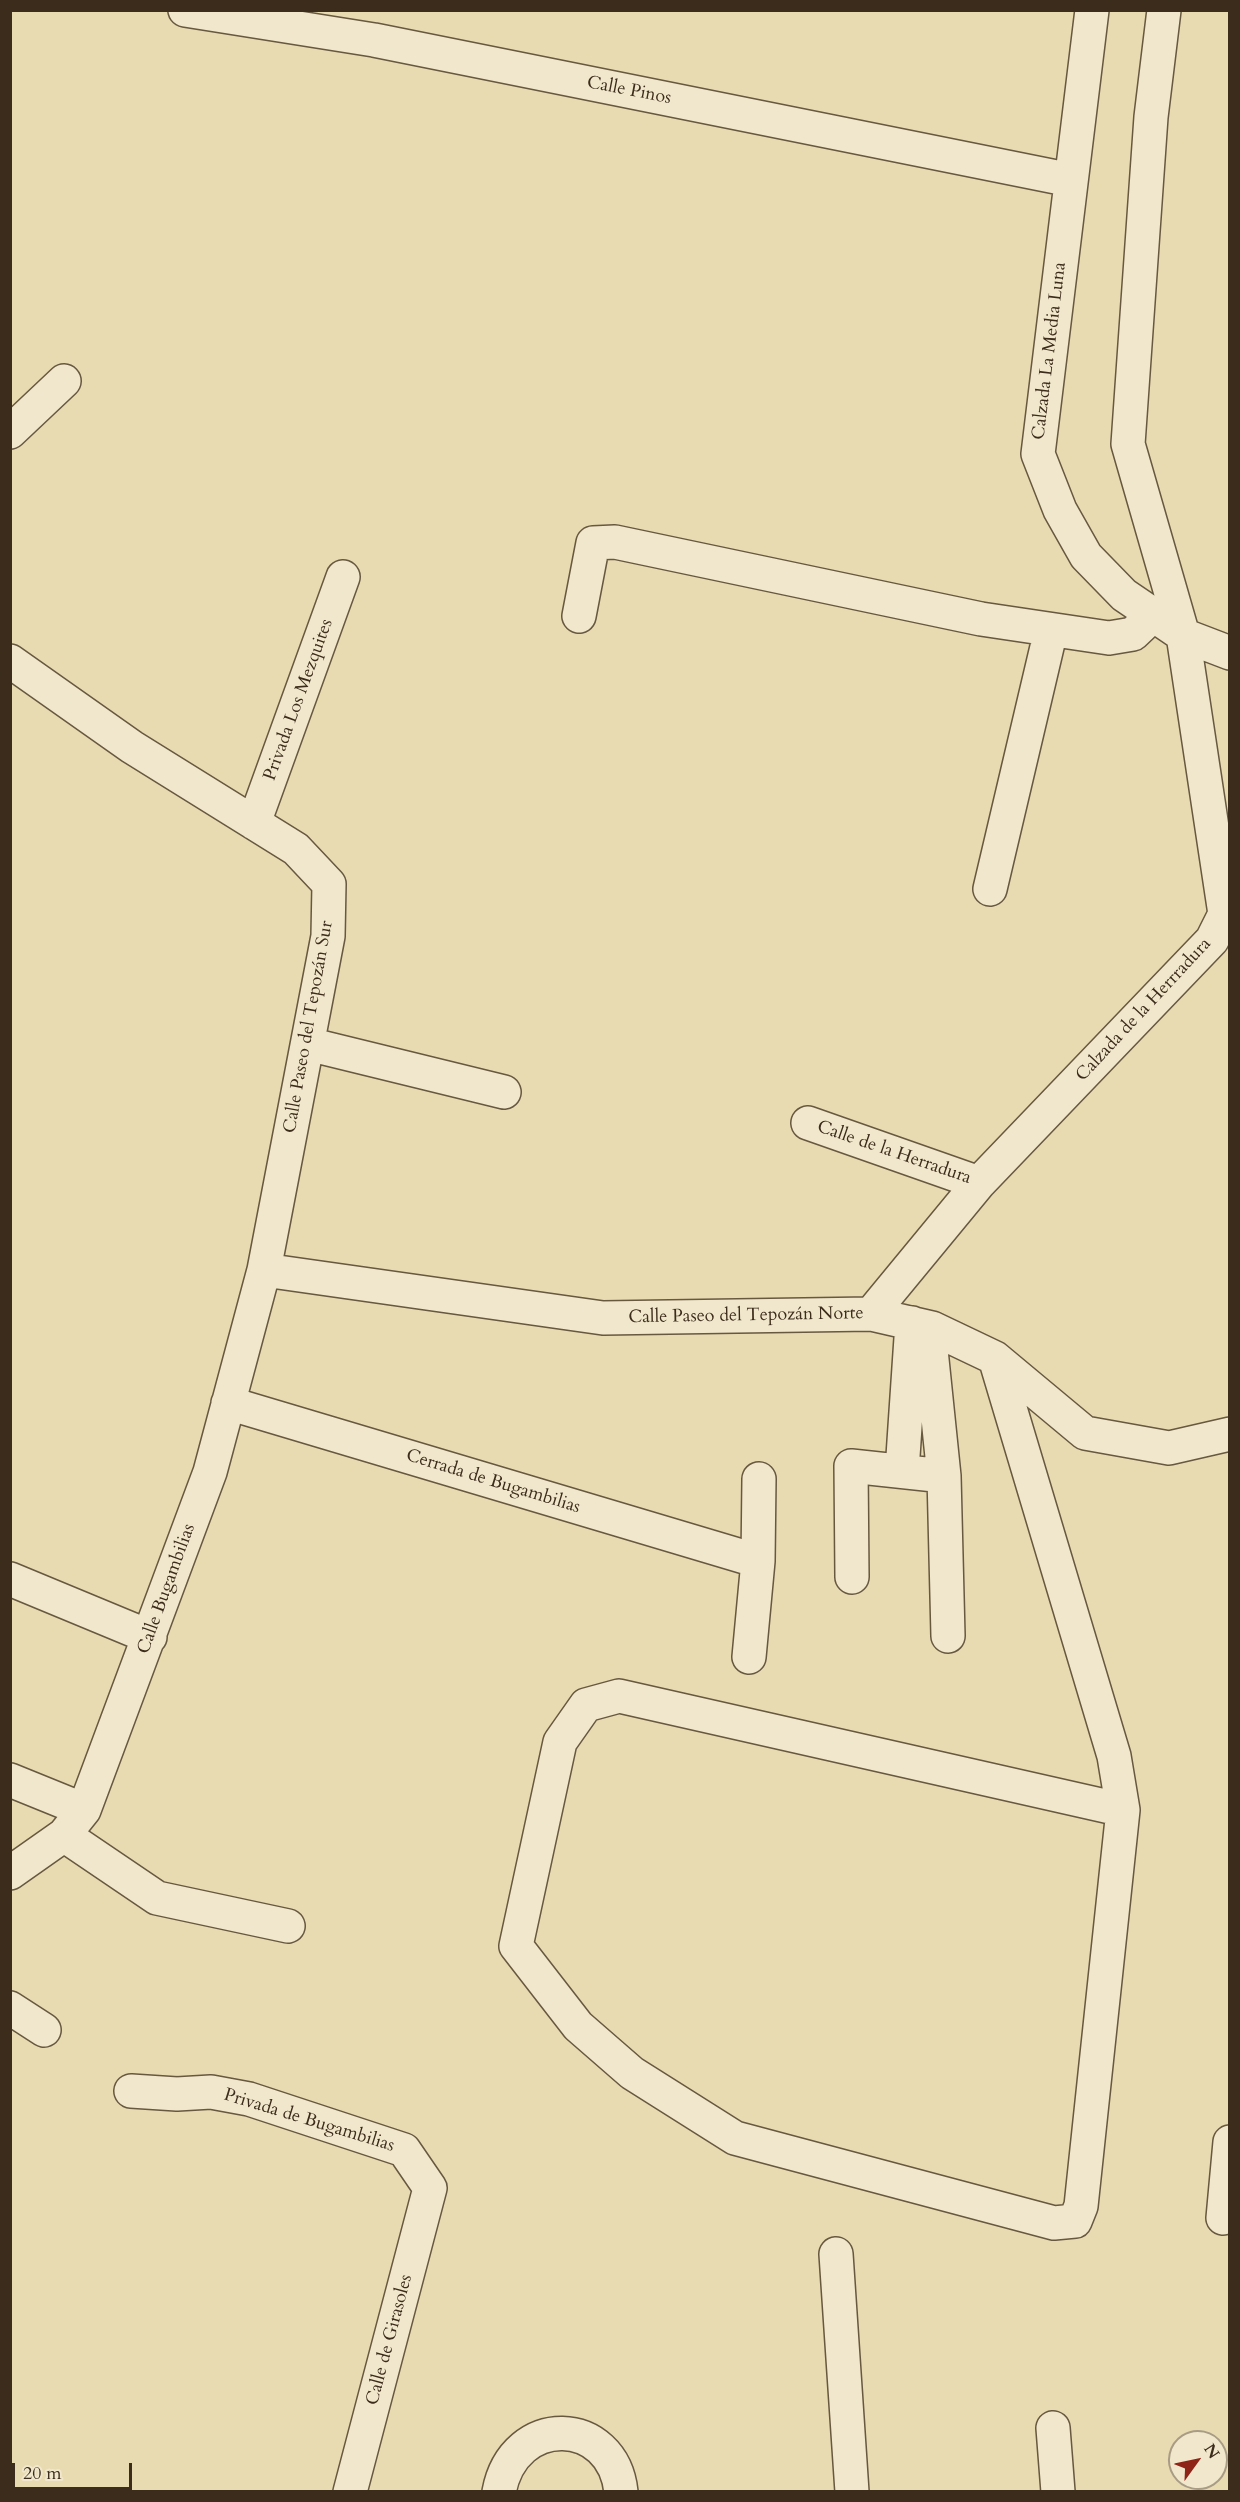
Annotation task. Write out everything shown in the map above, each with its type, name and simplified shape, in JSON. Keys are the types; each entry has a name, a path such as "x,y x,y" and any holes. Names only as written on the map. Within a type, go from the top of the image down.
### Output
{"street":[{"name":"Calle Pinos","path":"185,10 374,40 1071,180"},
{"name":"Calzada La Media Luna","path":"1092,10 1038,454 1060,510 1086,556 1124,595 1184,635 1230,653"},
{"path":"1164,10 1151,117 1128,444 1184,635"},
{"path":"10,432 64,381"},
{"path":"579,616 593,543 615,542 981,619 1109,638 1133,634 1154,614"},
{"name":"Privada Los Mezquites","path":"254,823 343,577"},
{"path":"990,889 1051,630"},
{"name":"Calzada de la Herrradura","path":"871,1314 979,1183 1212,940 1225,914 1225,883 1184,635"},
{"name":"Calle Paseo del Tepozán Sur","path":"10,661 132,747 297,849 329,884 328,936 264,1270"},
{"path":"308,1044 504,1092"},
{"name":"Calle de la Herradura","path":"808,1123 979,1183"},
{"name":"Calle Paseo del Tepozán Norte","path":"264,1270 603,1318 871,1314 922,1325 995,1358 1085,1433 1169,1448 1230,1434"},
{"name":"Calle Bugambilias","path":"10,1873 64,1835 84,1810 210,1472 264,1270"},
{"path":"902,1471 922,1325"},
{"path":"922,1325 931,1350 945,1476 948,1636"},
{"path":"995,1358 1114,1756 1123,1810 1081,2206 1075,2221 1054,2223 735,2138 632,2073 578,2026 516,1946 560,1742 586,1706 619,1696 1123,1810"},
{"name":"Cerrada de Bugambilias","path":"228,1403 758,1561"},
{"path":"852,1576 851,1466 945,1476"},
{"path":"749,1657 758,1561 759,1479"},
{"path":"10,1579 150,1637"},
{"path":"10,1780 84,1810"},
{"path":"64,1835 157,1898 288,1926"},
{"path":"10,2008 44,2030"},
{"name":"Privada de Bugambilias","path":"131,2091 177,2094 211,2092 260,2103 404,2150 430,2188"},
{"path":"1223,2218 1230,2142"},
{"name":"Calle de Girasoles","path":"350,2492 430,2188"},
{"path":"836,2254 852,2492"},
{"path":"1053,2428 1058,2492"},
{"path":"499,2492 503,2473 524,2445 540,2436 558,2433 575,2435 590,2441 603,2451 613,2464 620,2480 621,2492"}]}
